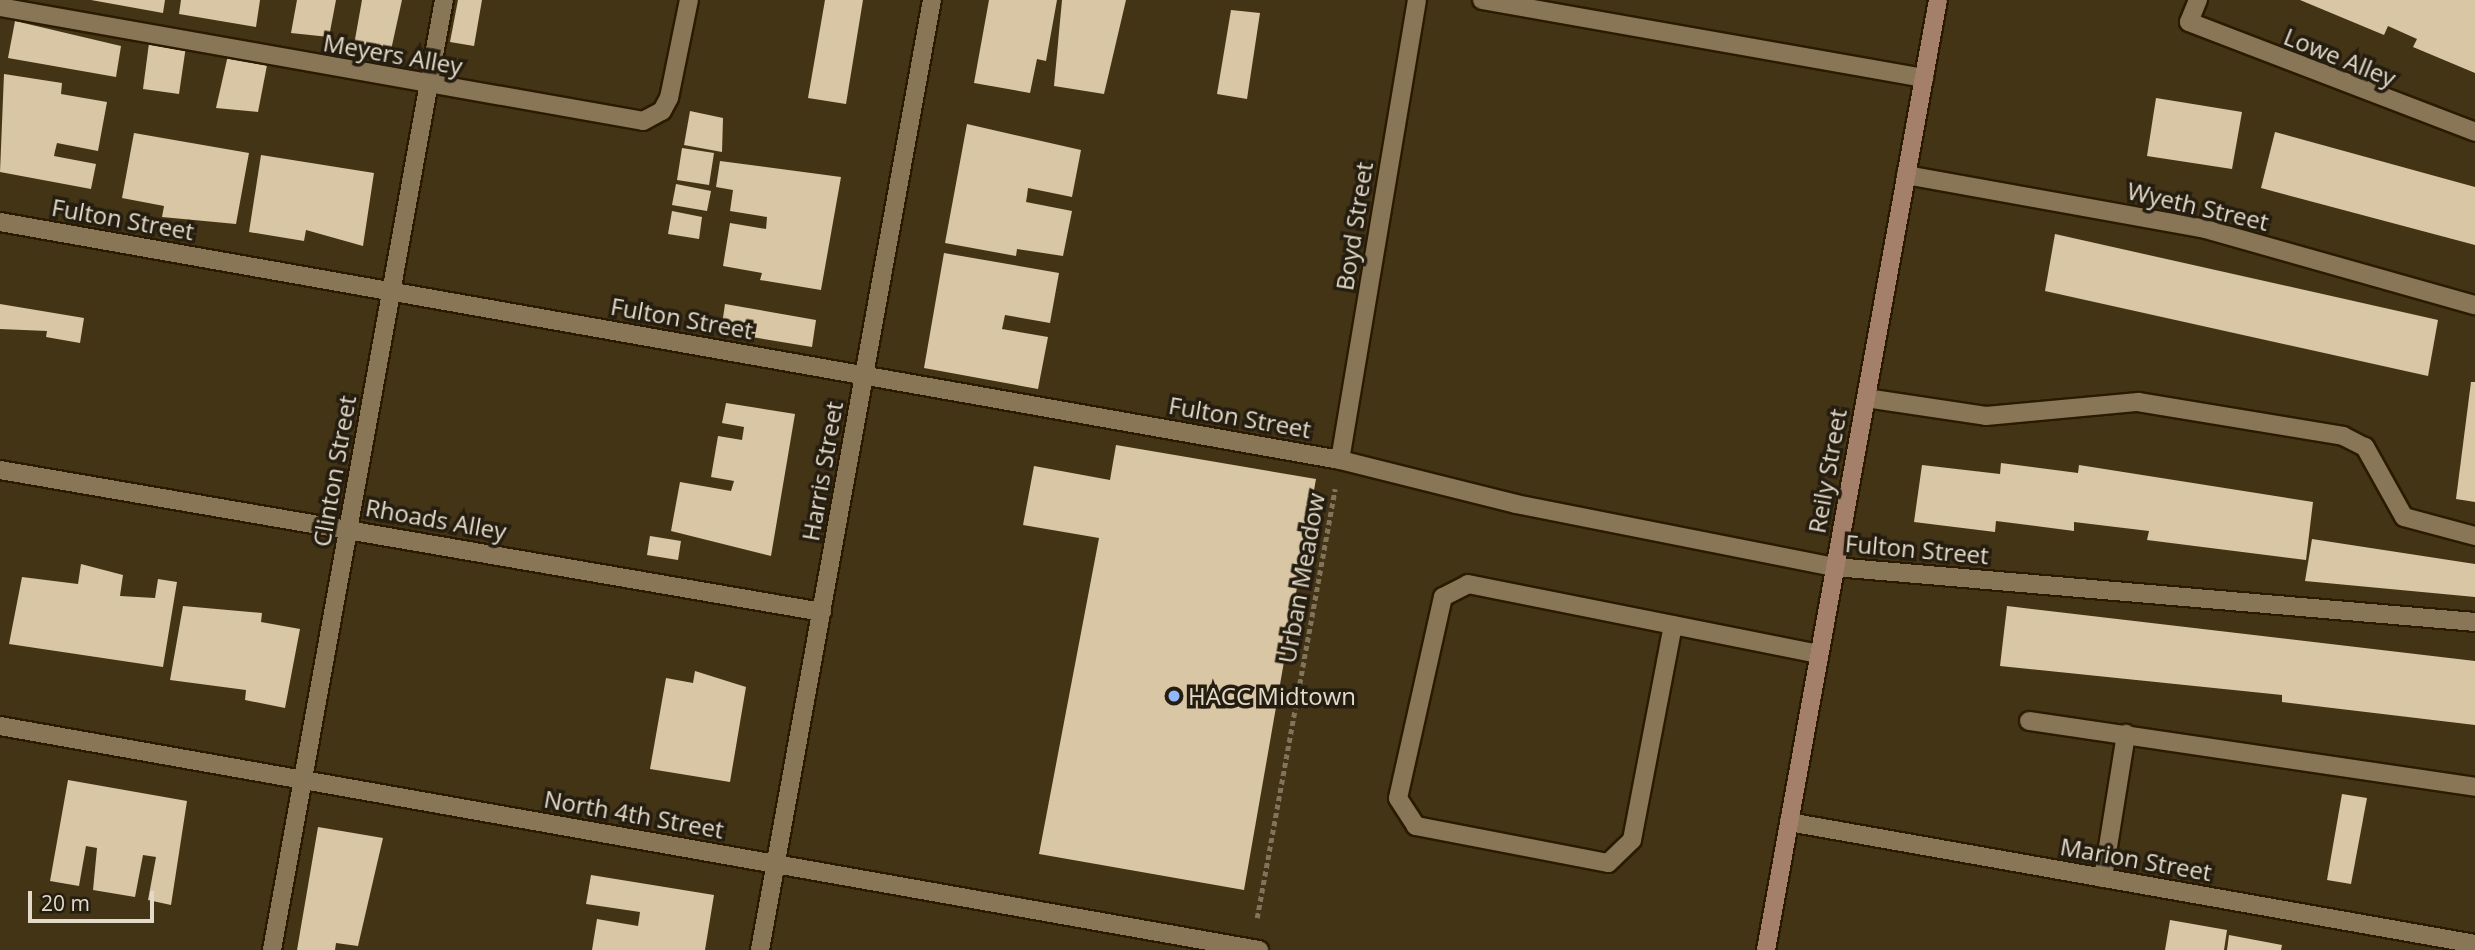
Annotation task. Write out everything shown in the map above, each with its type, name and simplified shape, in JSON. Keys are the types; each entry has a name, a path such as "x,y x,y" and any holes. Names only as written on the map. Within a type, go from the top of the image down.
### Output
{"main road":[{"name":"Reily Street","path":"1766,950 1938,0"}],"street":[{"name":"Clinton Street","path":"272,950 444,0"},
{"name":"Meyers Alley","path":"0,7 428,85 651,119 669,98 689,0"},
{"name":"Harris Street","path":"760,950 932,0"},
{"name":"Boyd Street","path":"1340,460 1417,0"},
{"path":"1482,0 1924,78"},
{"name":"Lowe Alley","path":"2198,0 2189,22 2475,132"},
{"name":"Wyeth Street","path":"1906,175 2202,228 2475,305"},
{"name":"Fulton Street","path":"0,222 1340,460 1516,504 1835,566 2475,622"},
{"path":"1866,398 1986,416 2138,402 2343,436 2365,447 2404,517 2475,536"},
{"name":"Rhoads Alley","path":"0,470 822,612"},
{"path":"1673,625 1632,840 1608,863 1416,826 1398,798 1443,597 1468,584 1819,654"},
{"path":"2029,720 2475,788"},
{"name":"North 4th Street","path":"0,726 1255,949"},
{"path":"2103,878 2126,734"},
{"name":"Marion Street","path":"1789,822 2475,944"}],"path":[{"name":"Urban Meadow","path":"1255,949 1340,460"}],"building":[{"path":"91,0 165,0 163,13"},
{"path":"181,0 260,0 256,27 179,14"},
{"path":"297,0 336,0 329,37 291,33"},
{"path":"362,0 402,0 391,50 354,45"},
{"path":"458,0 482,0 474,46 450,42"},
{"path":"825,0 863,0 846,104 808,98"},
{"path":"989,0 1057,0 1046,61 1037,59 1030,93 974,83"},
{"path":"1062,0 1126,0 1104,94 1054,86"},
{"path":"2300,0 2475,0 2475,73 2413,47 2417,39 2388,26 2384,35"},
{"path":"1231,10 1260,13 1247,99 1217,94"},
{"path":"15,21 121,46 116,77 8,58"},
{"path":"149,43 186,46 179,94 143,89"},
{"path":"228,55 268,60 258,112 216,108"},
{"path":"4,74 62,83 61,94 107,102 98,151 57,143 54,156 96,164 91,189 0,172"},
{"path":"2156,98 2242,112 2232,169 2147,156"},
{"path":"690,111 723,118 722,152 684,145"},
{"path":"967,124 1081,150 1072,197 1028,188 1026,202 1072,211 1063,256 1017,249 1016,256 945,243"},
{"path":"2275,132 2475,187 2475,245 2261,188"},
{"path":"134,133 249,153 236,224 162,217 164,206 122,198"},
{"path":"682,148 714,153 709,185 677,180"},
{"path":"261,155 374,173 363,246 306,230 304,241 249,232"},
{"path":"720,161 841,177 821,290 760,280 762,273 723,266 730,223 766,229 767,217 730,211 733,190 716,187"},
{"path":"676,184 711,191 707,211 672,205"},
{"path":"672,211 702,217 699,239 668,234"},
{"path":"2055,234 2438,320 2428,376 2045,291"},
{"path":"944,253 1059,273 1050,323 1005,315 1002,329 1048,337 1038,389 924,368"},
{"path":"0,304 84,318 80,343 46,337 47,331 0,329"},
{"path":"725,304 816,320 812,347 721,332"},
{"path":"2471,382 2475,382 2475,502 2456,499"},
{"path":"726,403 795,414 771,556 671,531 680,482 731,491 734,481 711,477 718,436 742,440 744,427 722,423"},
{"name":"HACC Midtown","path":"1116,445 1316,479 1244,890 1039,854 1099,538 1023,525 1034,466 1110,480"},
{"path":"2001,463 2078,473 2079,465 2313,502 2306,560 2147,540 2149,531 2074,522 2074,531 1996,521 1995,532 1914,522 1922,465 2000,474"},
{"path":"650,536 681,541 678,560 647,555"},
{"path":"2312,539 2475,564 2475,597 2305,581"},
{"path":"81,564 123,575 120,596 155,598 158,579 177,582 163,667 9,644 22,577 78,584"},
{"path":"183,606 262,613 261,622 300,629 285,708 245,700 246,690 170,680"},
{"path":"2007,606 2475,661 2475,725 2282,702 2282,695 2000,666"},
{"path":"695,671 746,687 730,782 650,769 666,678 693,683"},
{"path":"68,780 187,801 171,905 148,900 156,857 143,855 135,897 93,890 97,848 86,846 79,886 50,881"},
{"path":"2342,794 2367,798 2351,884 2327,880"},
{"path":"318,827 383,838 358,946 336,943 335,950 297,950"},
{"path":"591,875 714,895 705,950 592,950 597,919 638,926 640,912 586,904"},
{"path":"2170,920 2227,930 2224,950 2165,950"},
{"path":"2229,935 2282,945 2281,950 2227,950"}],"place":[{"name":"HACC Midtown","path":"1174,696"}]}
